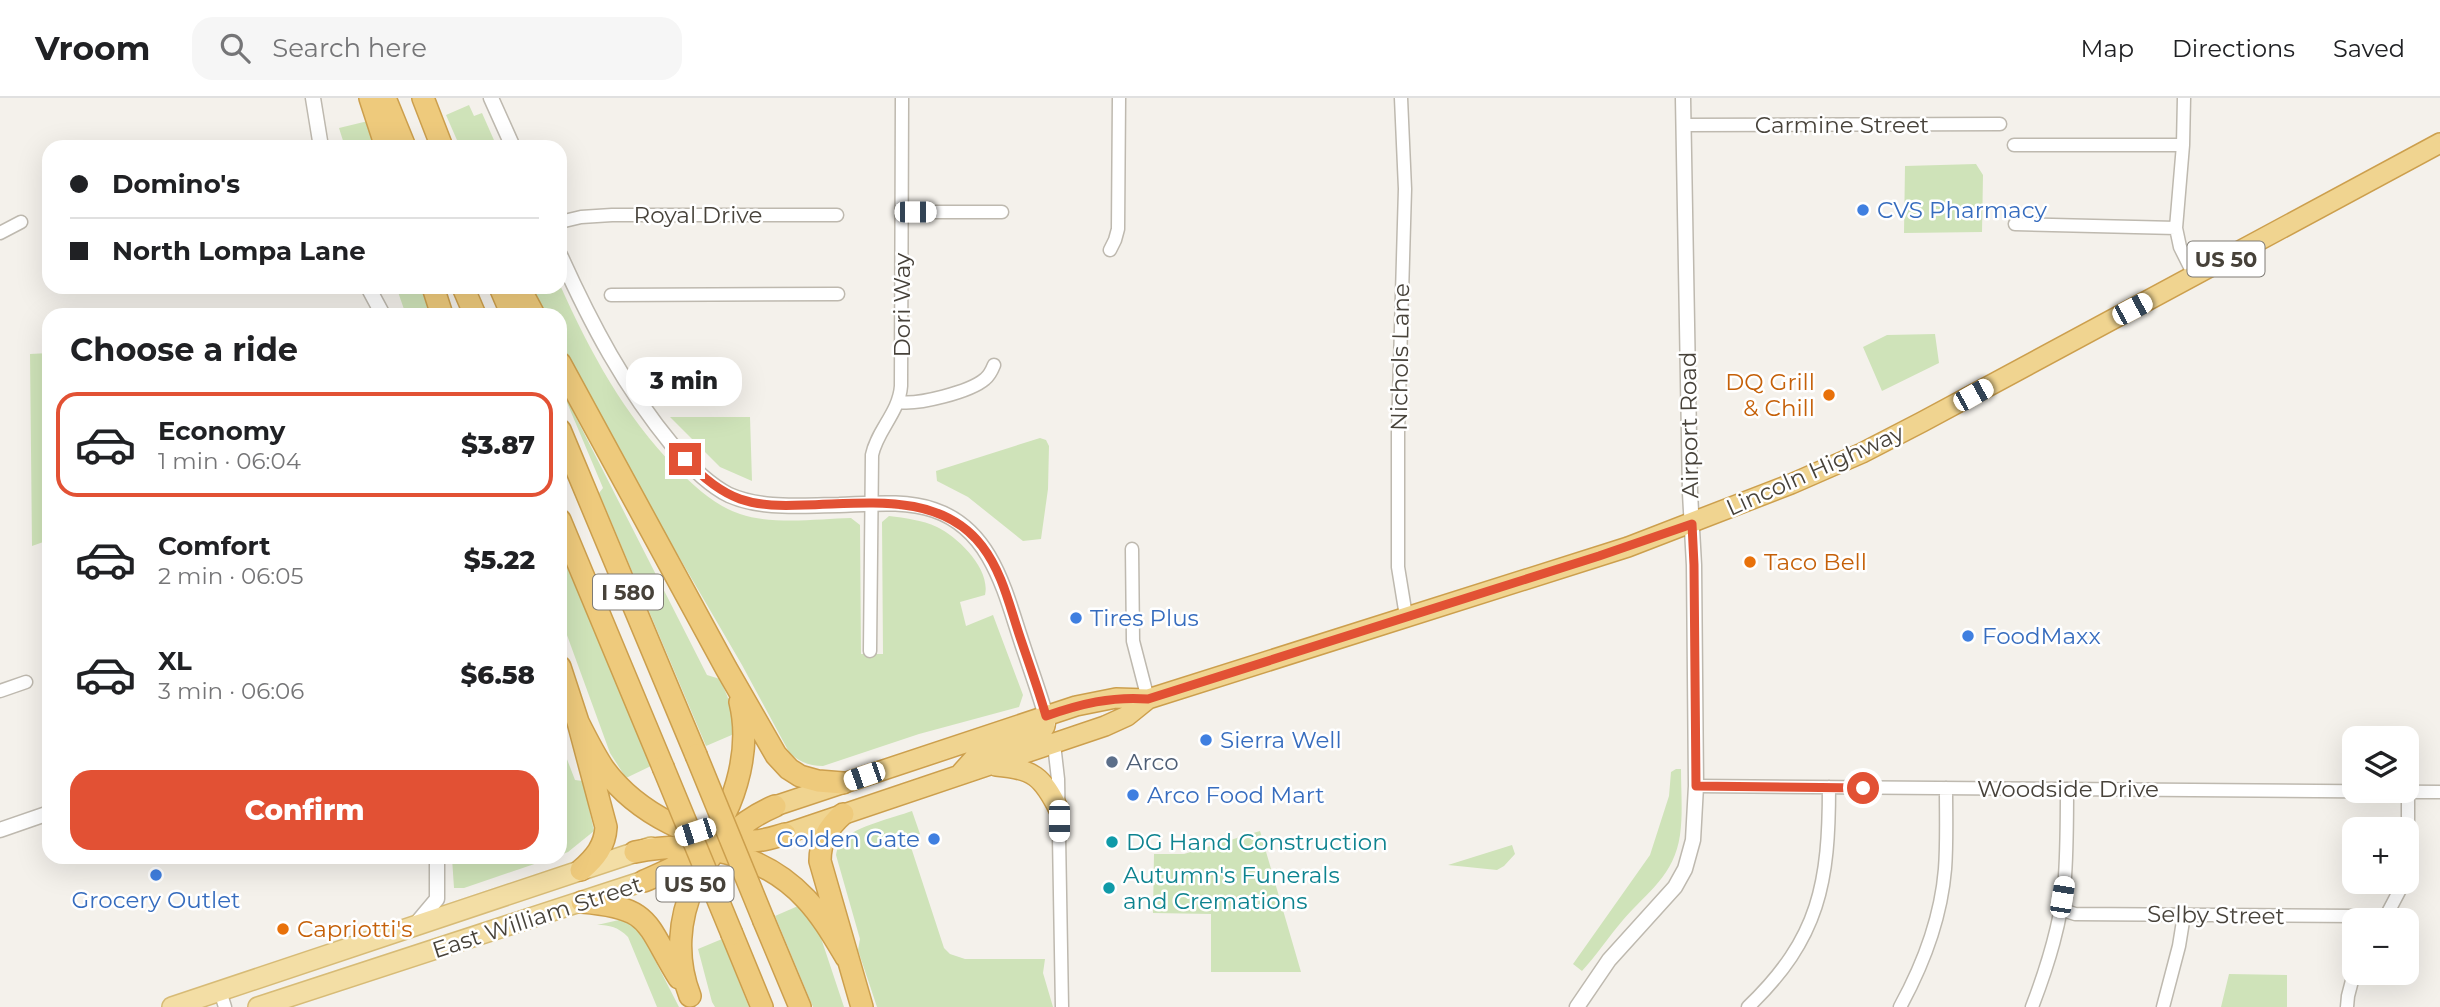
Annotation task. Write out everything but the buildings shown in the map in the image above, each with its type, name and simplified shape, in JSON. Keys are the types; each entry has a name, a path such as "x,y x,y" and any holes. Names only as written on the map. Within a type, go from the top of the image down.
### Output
{"highway":[{"path":"370,98 400,140"},
{"path":"385,98 386,140"},
{"path":"423,98 441,140"},
{"name":"Lincoln Highway","path":"1046,716 1105,700 1148,699 1692,524 1862,453 2440,143"},
{"path":"567,376 773,750 785,765 805,777 843,783"},
{"name":"I 580","path":"567,447 800,1007"},
{"name":"I 580","path":"567,537 762,1007"},
{"path":"643,881 682,862 712,843 738,779 745,747 742,708 726,668"},
{"path":"567,687 579,722 606,827 606,836 600,849 593,860 581,870"},
{"name":"Lincoln Highway","path":"1054,744 1113,723 1127,716 1148,699"},
{"path":"956,777 984,751 1042,731 1046,716"},
{"name":"US 50","path":"693,1002 682,962 682,927 692,892 712,843 775,806 1046,716"},
{"path":"579,722 596,757 620,787 663,819 765,868 794,888 820,917 846,957"},
{"name":"US 50","path":"843,814 1054,744"},
{"path":"991,765 1023,769 1033,774 1046,785 1059,810"},
{"path":"635,852 712,843 752,842 843,814"},
{"path":"843,814 827,831 822,841 820,861 862,1007"},
{"path":"582,902 619,907 641,918 654,934 693,1002"}],"main road":[{"name":"East William Street","path":"172,1007 222,999 465,909 635,852"},
{"name":"East William Street","path":"258,1007 643,881"}],"street":[{"path":"313,98 320,140"},
{"path":"491,98 510,140"},
{"name":"Dori Way","path":"870,651 871,463 875,443 899,402 902,378 902,98"},
{"path":"1110,250 1118,229 1119,98"},
{"name":"Nichols Lane","path":"1401,98 1405,189 1398,433 1398,567 1406,616"},
{"name":"Airport Road","path":"1577,1007 1609,960 1668,897 1680,880 1693,840 1696,786 1694,565 1683,98"},
{"path":"2184,98 2176,228 2180,247 2194,275"},
{"name":"Carmine Street","path":"1683,125 2000,124"},
{"path":"2014,145 2183,145"},
{"path":"902,212 1002,212"},
{"name":"Royal Drive","path":"567,220 604,215 838,215"},
{"path":"0,233 21,222"},
{"path":"2015,224 2176,228"},
{"path":"567,270 593,326 628,386 665,436 711,484 740,499 761,504 907,505 937,511 958,522 977,540 989,557 1001,581 1054,744 1058,773 1062,1007"},
{"path":"611,295 838,294"},
{"path":"899,402 928,401 974,385 985,379 995,365"},
{"path":"1132,549 1133,641 1148,699"},
{"path":"0,691 26,682"},
{"name":"Woodside Drive","path":"1696,786 2342,791"},
{"path":"1748,1007 1790,959 1815,910 1827,860 1829,787"},
{"path":"1900,1007 1925,955 1942,890 1945,869 1946,788"},
{"path":"2032,1007 2046,970 2066,877 2067,789"},
{"name":"Woodside Drive","path":"2419,792 2440,792"},
{"path":"0,830 42,815"},
{"path":"412,928 437,900 437,864"},
{"path":"437,900 452,908 465,909"},
{"name":"Selby Street","path":"2060,909 2075,914 2342,916"},
{"path":"2163,1007 2176,960 2184,915"},
{"path":"2347,1007 2351,985"}],"green space":[{"path":"469,105 474,116 482,113 494,140 457,140 446,115"},
{"path":"368,121 375,140 343,140 339,128"},
{"path":"1976,164 1983,175 1982,232 1904,233 1905,166"},
{"path":"399,294 426,294 431,308 404,308"},
{"path":"532,294 564,294 596,358 624,404 657,448 705,495 722,506 753,517 795,520 851,518 860,525 861,654 883,654 882,522 889,516 925,523 954,538 978,565 986,585 985,595 960,602 966,626 993,615 1023,695 1019,707 919,734 823,766 804,763 789,752 567,359 567,308 539,308"},
{"path":"1935,334 1939,363 1882,391 1863,347 1887,335"},
{"path":"42,353 42,542 32,546 30,354"},
{"path":"567,400 707,675 720,679 731,705 734,734 706,746 599,493 603,488"},
{"path":"670,417 750,417 752,481 720,467"},
{"path":"1040,438 1046,440 1049,446 1048,489 1041,539 1023,541 968,497 937,481 936,471"},
{"path":"567,567 651,766 626,778 610,753 567,635"},
{"path":"567,759 575,780 583,781 594,831 568,852"},
{"path":"1681,769 1681,819 1680,835 1672,862 1659,882 1623,920 1582,971 1573,964 1650,855 1669,796 1671,772"},
{"path":"912,811 920,834 908,838 944,948 950,954 965,959 1045,959 1043,973 1053,1007 877,1007 858,950 860,939 836,855 841,842 849,835"},
{"path":"1260,831 1301,972 1211,972 1211,914 1153,913 1154,854 1184,854"},
{"path":"1512,845 1515,854 1497,870 1448,865"},
{"path":"452,864 534,864 464,888 454,888"},
{"path":"798,906 820,935 844,1007 813,1007 775,916"},
{"path":"619,920 629,922 640,931 679,1007 657,1007 628,937 614,927 597,925"},
{"path":"722,939 749,1007 715,1007 712,1002 698,949"},
{"path":"2229,974 2287,975 2287,1007 2221,1007"}],"place":[{"name":"CVS Pharmacy","path":"1863,210"},
{"name":"DQ Grill & Chill","path":"1829,395"},
{"name":"Taco Bell","path":"1750,562"},
{"name":"Tires Plus","path":"1076,618"},
{"name":"FoodMaxx","path":"1968,636"},
{"name":"Sierra Well","path":"1206,740"},
{"name":"Arco","path":"1112,762"},
{"name":"Arco Food Mart","path":"1133,795"},
{"name":"Golden Gate","path":"934,839"},
{"name":"DG Hand Construction","path":"1112,842"},
{"name":"Grocery Outlet","path":"156,875"},
{"name":"Autumn's Funerals and Cremations","path":"1109,888"},
{"name":"Capriotti's","path":"283,929"}],"route":[{"path":"685,459 700,475 729,495 754,503 907,505 937,511 958,522 977,540 996,568 1046,716 1105,700 1148,699 1692,524 1696,786 1863,788"}]}
